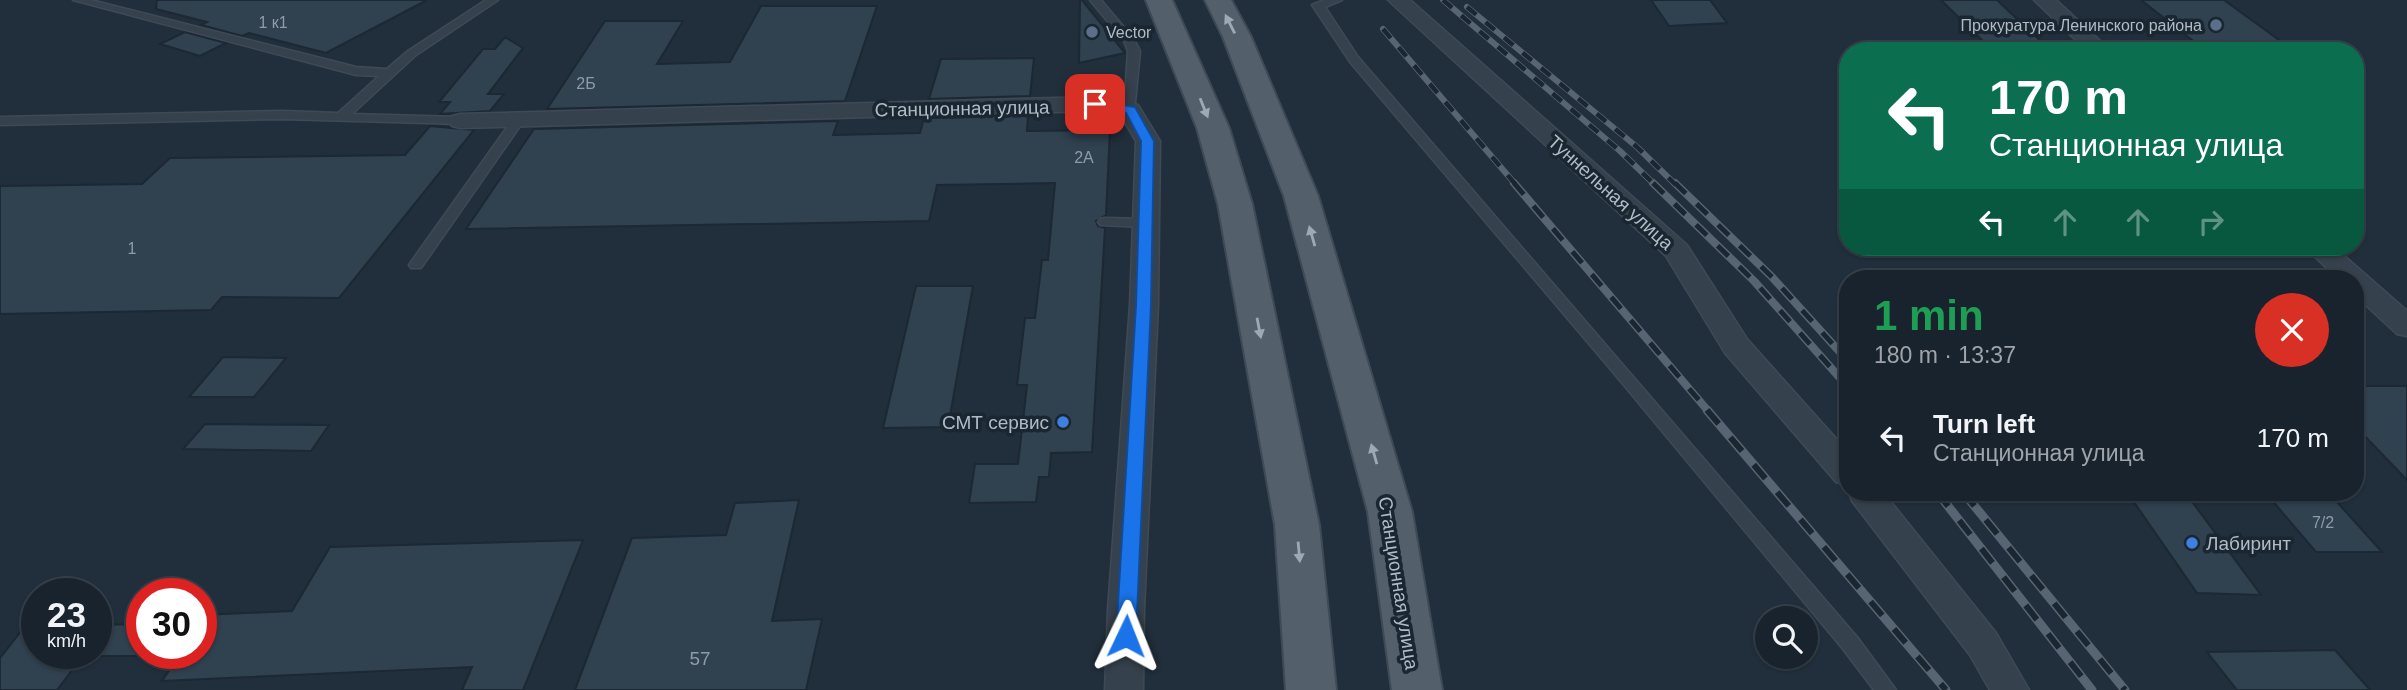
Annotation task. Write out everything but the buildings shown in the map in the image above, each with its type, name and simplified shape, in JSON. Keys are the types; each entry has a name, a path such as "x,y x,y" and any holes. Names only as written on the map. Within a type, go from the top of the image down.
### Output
{"main road":[{"path":"1159,0 1213,128 1235,204 1297,525 1311,690"},
{"name":"Станционная улица","path":"1218,0 1237,37 1305,209 1390,512 1417,690"}],"street":[{"name":"Туннельная улица","path":"1398,0 1677,251 1736,346 1839,462"},
{"path":"2044,0 2090,42"},
{"name":"Станционная улица","path":"460,121 1095,104 1130,110"},
{"path":"1124,690 1148,141 1130,110"},
{"path":"2328,256 2343,270"},
{"path":"2364,289 2407,327"},
{"path":"1871,501 1983,644 2010,690"}],"lane":[{"path":"78,0 356,71 388,74"},
{"path":"341,117 412,53 493,0"},
{"path":"1096,0 1129,40 1133,51 1130,110"},
{"path":"1337,0 1318,5 1354,59 1628,378 1850,643 1886,690"},
{"path":"0,121 282,116 460,121"},
{"path":"416,265 519,119"},
{"path":"1105,222 1146,223"}],"railway":[{"path":"1443,0 1620,151 1655,185"},
{"path":"1467,7 1637,147 1676,185"},
{"path":"1383,29 1516,185"},
{"path":"1514,183 1709,412"},
{"path":"1653,183 1754,281 1839,377"},
{"path":"1675,183 1772,277 1839,351"},
{"path":"1707,410 1946,690"},
{"path":"1944,501 2092,690"},
{"path":"1970,501 2125,690"}],"place":[{"name":"Прокуратура Ленинского района","path":"2216,25"},
{"name":"Vector","path":"1092,32"},
{"name":"СМТ сервис","path":"1063,422"},
{"name":"Лабиринт","path":"2192,543"}],"route":[{"path":"1095,104 1130,110 1148,141 1144,305 1126,636"}]}
